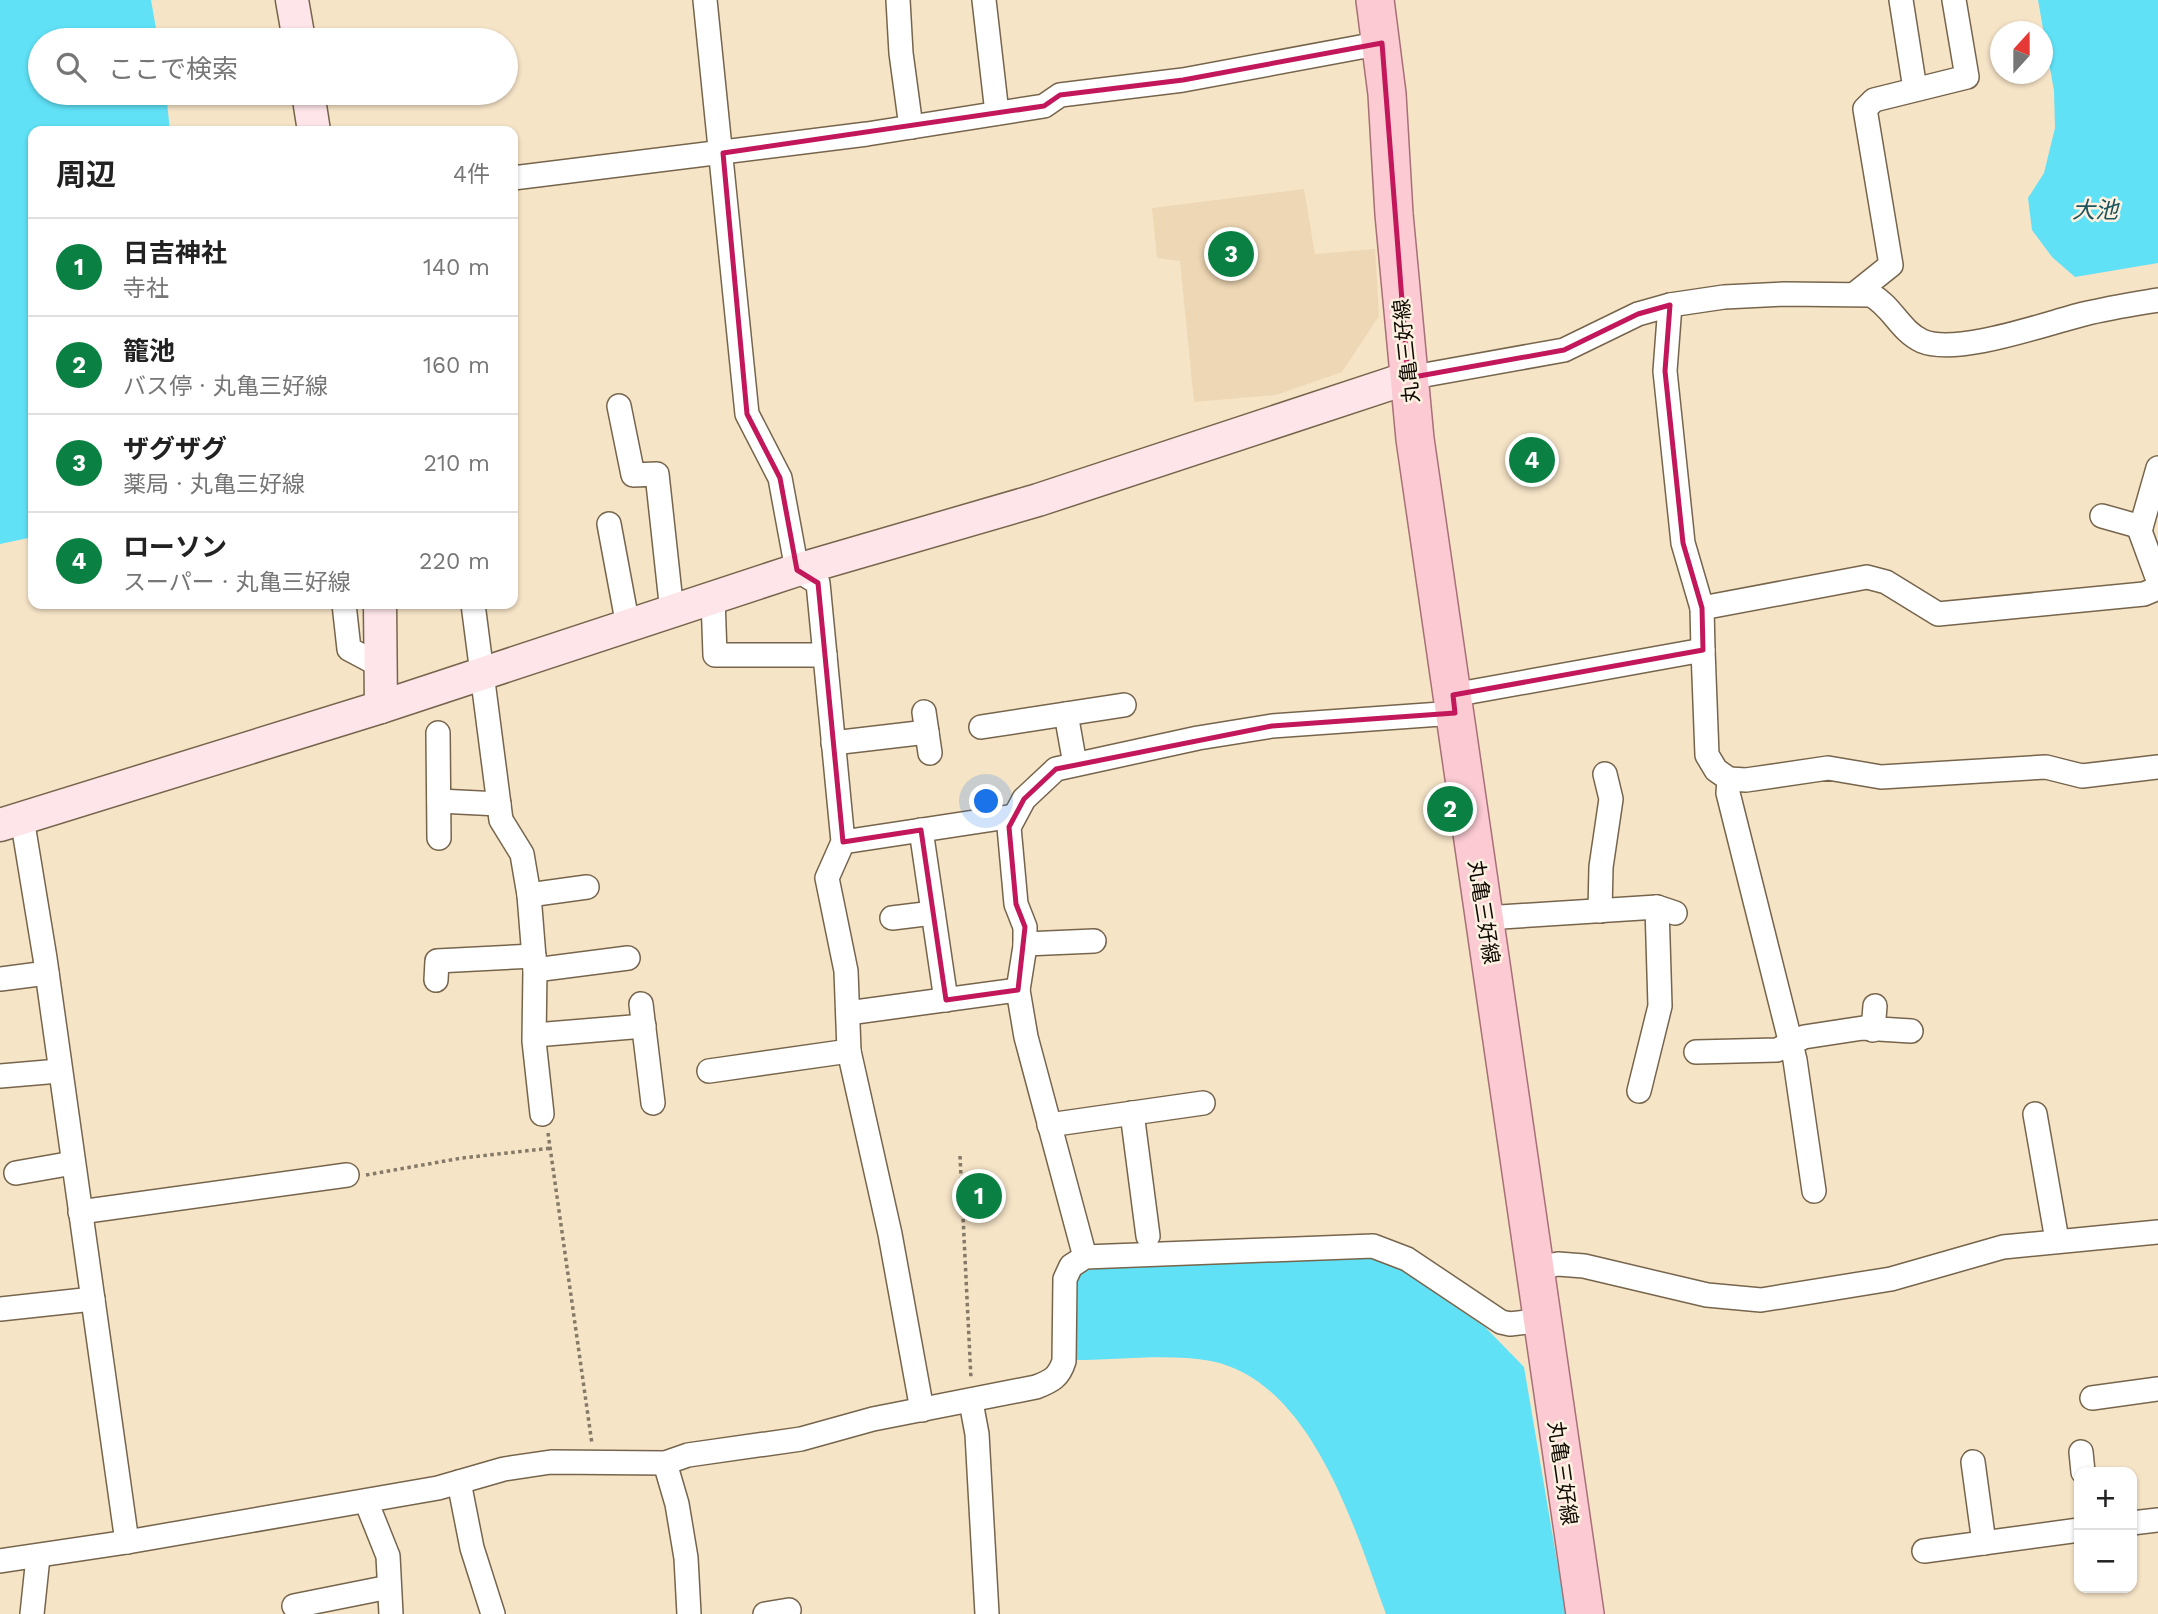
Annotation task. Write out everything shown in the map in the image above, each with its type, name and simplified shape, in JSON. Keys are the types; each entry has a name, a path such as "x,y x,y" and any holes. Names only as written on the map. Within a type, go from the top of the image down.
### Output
{"main road":[{"name":"丸亀三好線","path":"1375,0 1382,43 1408,378 1585,1614"}],"street":[{"path":"292,0 297,28"},
{"path":"705,0 723,153 731,272 747,414 780,478 797,570 818,583 843,842 827,878 846,971 849,1051 890,1234 922,1410"},
{"path":"898,0 911,127"},
{"path":"984,0 997,113"},
{"path":"1901,0 1915,89"},
{"path":"1856,293 1891,265 1865,109 1874,100 1967,76 1954,0"},
{"path":"518,177 911,127 1044,106 1060,95 1183,80 1382,43"},
{"path":"310,105 313,126"},
{"path":"127,1542 47,973 11,821 482,674 797,570 1038,500 1408,378 1564,350 1638,314 1670,305 1724,297 1856,293 1871,295 1883,301 1909,332 1939,345 2014,333 2086,313 2158,300"},
{"path":"1670,305 1665,371 1683,543 1702,607 1707,755 1716,770 1729,779 1746,780 1828,768 1881,777 2046,767 2082,776 2158,767"},
{"path":"619,406 633,475 657,474 672,612"},
{"path":"2158,468 2141,527 2158,580"},
{"path":"2102,516 2141,527"},
{"path":"609,524 628,626"},
{"path":"1702,607 1867,577 1886,582 1938,614 2144,594 2158,588"},
{"path":"713,598 715,655 825,655"},
{"path":"345,609 349,649 381,666"},
{"path":"380,609 381,706"},
{"path":"474,609 501,820 522,854 529,895 535,1035 542,1114"},
{"path":"1085,1257 1026,1037 1018,990 1025,927 1016,904 1010,867 1009,827 1024,799 1055,769 1074,764 1198,738 1272,726 1454,704 1703,650"},
{"path":"981,727 1124,705"},
{"path":"1066,714 1074,764"},
{"path":"833,743 927,732"},
{"path":"438,733 439,838"},
{"path":"1600,911 1601,867 1611,799 1605,774"},
{"path":"1729,779 1727,793 1819,1164 1814,1191"},
{"path":"439,801 499,804"},
{"path":"843,842 1014,816"},
{"path":"921,830 946,1000"},
{"path":"529,895 587,887"},
{"path":"1485,918 1666,910 1660,1006 1661,1044 1639,1091"},
{"path":"892,918 933,913"},
{"path":"1025,944 1094,941"},
{"path":"436,980 437,961 534,963 628,958"},
{"path":"0,979 47,973"},
{"path":"848,1013 1018,990"},
{"path":"1873,1030 1875,1006"},
{"path":"535,1035 642,1015 653,1103"},
{"path":"1696,1052 1777,1050 1804,1037 1863,1028 1911,1031"},
{"path":"709,1071 779,1052 849,1051"},
{"path":"0,1076 59,1071"},
{"path":"1049,1125 1203,1102"},
{"path":"1132,1112 1149,1236"},
{"path":"2035,1114 2057,1241"},
{"path":"16,1172 73,1163"},
{"path":"80,1212 347,1175"},
{"path":"1537,1268 1558,1264 1584,1266 1707,1296 1761,1300 1891,1279 2003,1247 2158,1232"},
{"path":"0,1561 366,1501 458,1482 504,1469 551,1462 665,1463 688,1455 801,1439 873,1419 1037,1387 1055,1379 1064,1361 1065,1279 1071,1266 1085,1257 1365,1245 1391,1251 1406,1259 1501,1322 1510,1324 1543,1320"},
{"path":"0,1309 93,1299"},
{"path":"2092,1398 2158,1389"},
{"path":"971,1402 977,1434 987,1614"},
{"path":"1973,1462 1984,1543"},
{"path":"665,1463 677,1504 686,1558 689,1614"},
{"path":"458,1482 472,1548 493,1614"},
{"path":"366,1501 388,1556 391,1614"},
{"path":"2137,1522 2158,1520"},
{"path":"1924,1551 2074,1531"},
{"path":"32,1614 38,1556"},
{"path":"294,1606 388,1587"},
{"path":"765,1614 789,1610"}],"path":[{"path":"542,1114 552,1148 594,1461"},
{"path":"347,1175 552,1148"},
{"path":"960,1156 971,1402"}],"highlighted area":[{"path":"1382,43 1408,378 1564,350 1638,314 1670,305 1665,371 1683,543 1702,608 1703,650 1453,695 1455,713 1272,726 1056,769 1024,799 1009,827 1016,904 1025,927 1018,990 946,1000 921,830 843,842 818,583 797,570 780,478 747,414 723,153 1044,106 1060,95 1183,80"}],"shaded area":[{"path":"1304,189 1315,254 1375,249 1379,316 1342,372 1276,395 1194,402 1180,261 1157,258 1152,208"}],"water":[{"path":"0,0 151,0 156,28 28,28 28,105 167,105 169,126 28,126 28,538 0,544"},
{"name":"大池","path":"2038,0 2158,0 2158,263 2075,277 2052,257 2032,230 2028,198 2044,173 2055,128 2053,21 2042,21"},
{"path":"1356,1253 1382,1259 1400,1269 1485,1327 1524,1367 1566,1614 1386,1614 1344,1502 1325,1464 1303,1428 1277,1397 1246,1374 1211,1361 1160,1357 1072,1360 1068,1279 1077,1268"}],"place":[{"name":"ザグザグ","path":"1231,254"},
{"name":"ローソン","path":"1532,460"},
{"name":"籠池","path":"1450,809"},
{"name":"日吉神社","path":"979,1196"}]}
